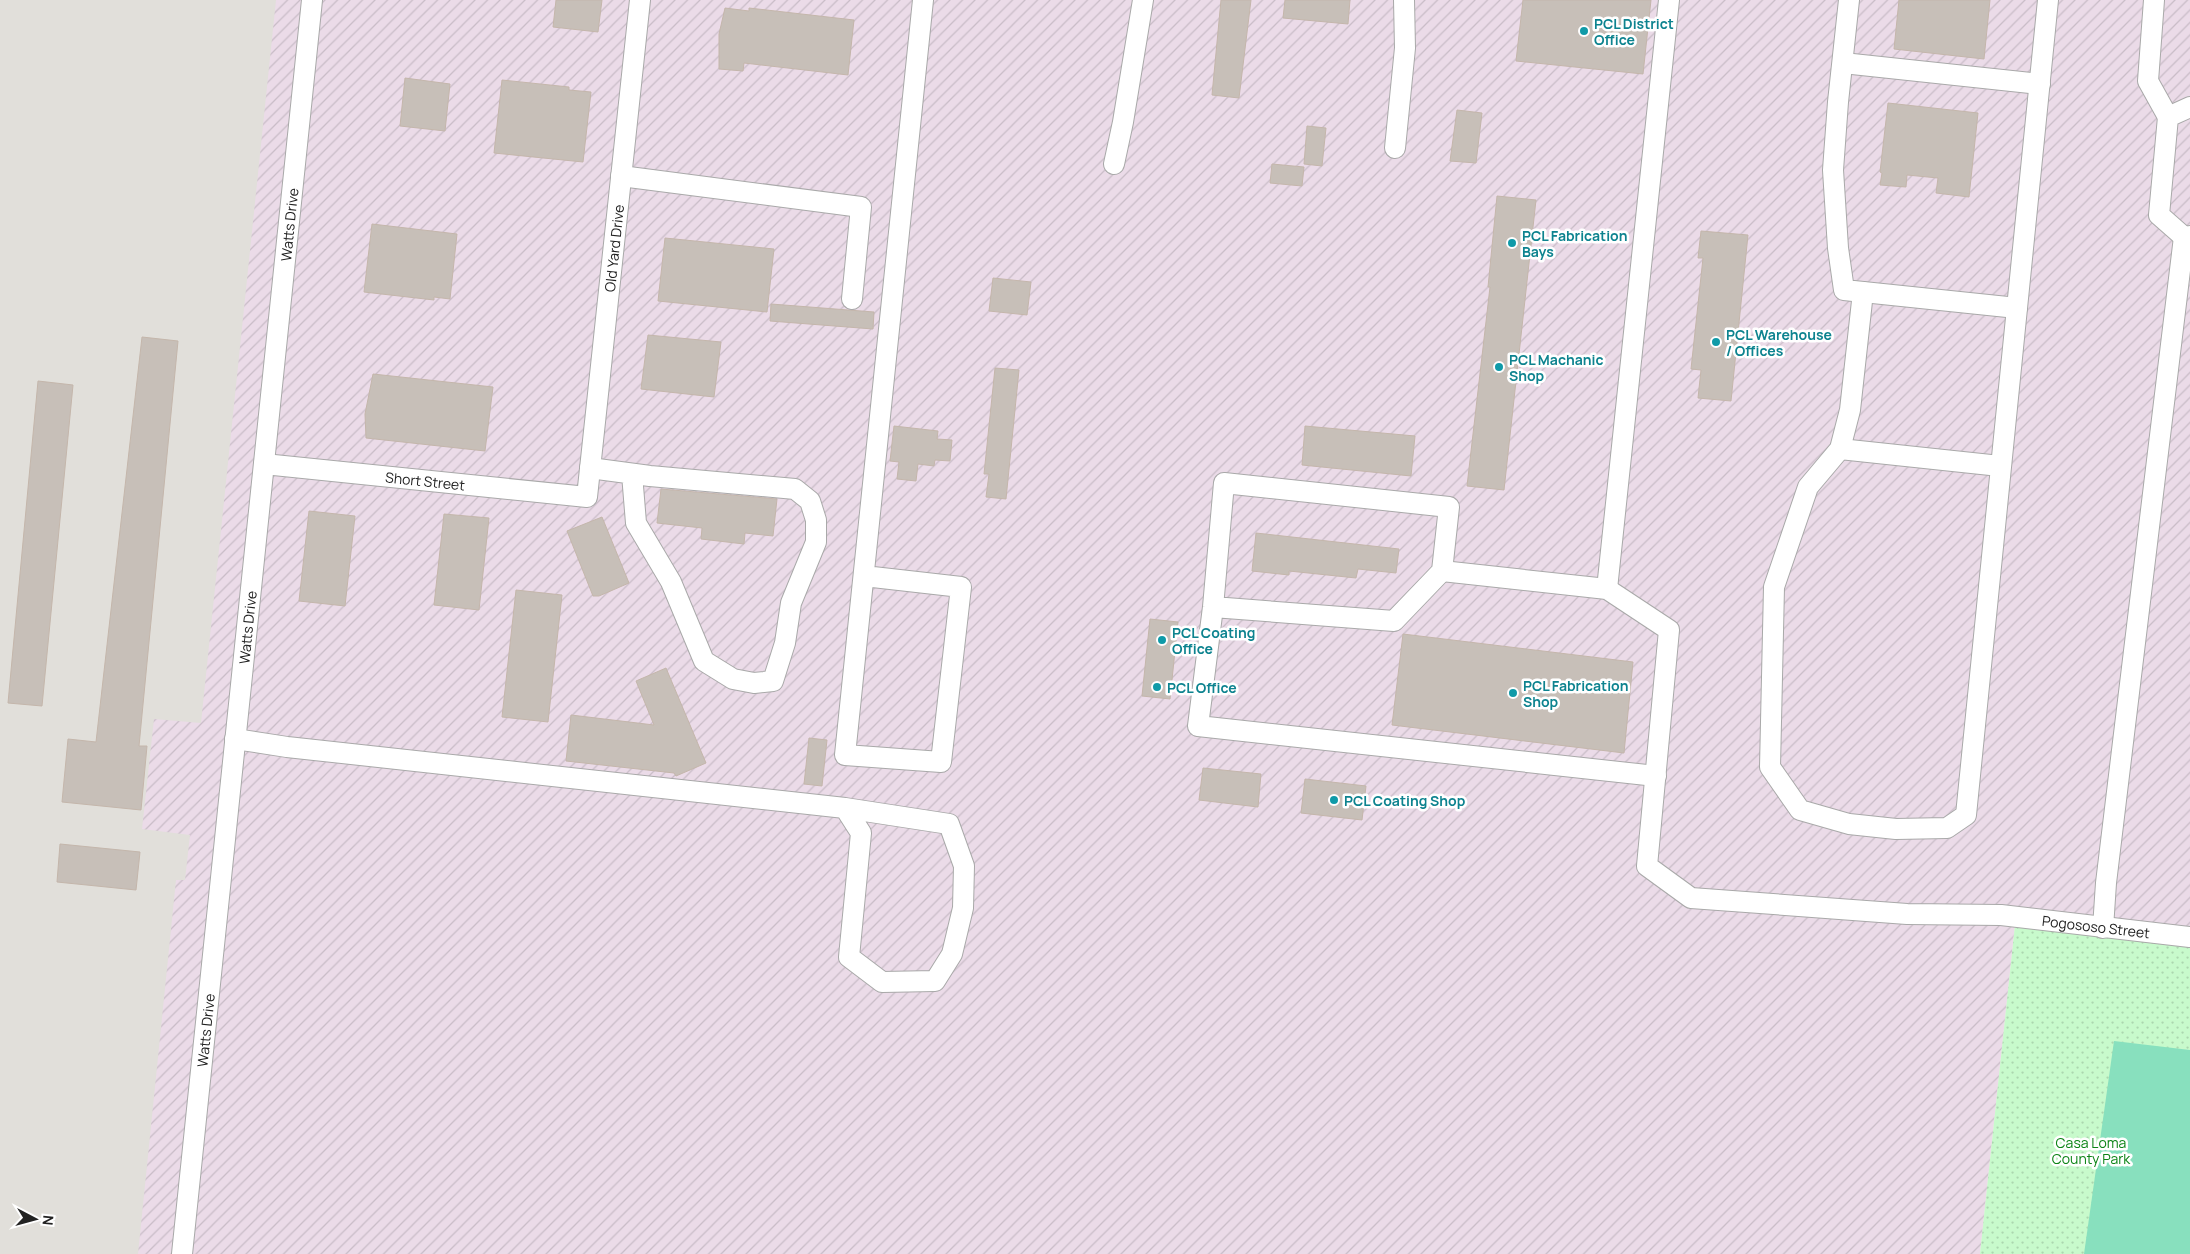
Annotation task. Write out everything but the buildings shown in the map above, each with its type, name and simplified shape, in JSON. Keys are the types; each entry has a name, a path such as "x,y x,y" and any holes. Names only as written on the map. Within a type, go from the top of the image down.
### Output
{"street":[{"name":"Watts Drive","path":"182,1254 312,0"},
{"name":"Old Yard Drive","path":"587,497 640,0"},
{"path":"864,576 961,587 941,762 845,755 923,0"},
{"path":"1114,164 1123,122 1143,0"},
{"path":"1395,148 1405,48 1404,0"},
{"path":"1607,589 1669,0"},
{"path":"1850,0 1833,170 1838,248 1844,290 2017,308"},
{"path":"1863,292 1850,410 1840,449 1808,487 1774,587 1770,767 1800,810 1849,824 1896,829 1947,828 1966,815 2048,0"},
{"path":"2103,928 2106,885 2187,236 2159,215 2168,117 2148,80 2154,0"},
{"path":"1843,63 2040,84"},
{"path":"2168,117 2190,107"},
{"path":"621,176 861,207 852,299"},
{"path":"1840,449 2000,466"},
{"name":"Short Street","path":"264,464 587,497"},
{"path":"590,468 632,474 795,489 810,501 816,520 816,542 791,603 785,643 772,681 754,684 733,678 704,661 671,582 636,523 632,474"},
{"path":"1213,607 1394,621 1442,570 1449,507 1224,483 1213,607 1198,726 1656,776 1669,630 1607,589 1442,570"},
{"path":"235,739 287,747 845,808 949,824 964,866 963,908 952,954 935,981 882,982 849,957 861,833 845,808"},
{"name":"Pogososo Street","path":"1656,776 1648,866 1691,898 1907,914 2001,915 2190,937"}],"shaded area":[{"path":"0,0 2190,0 2190,943 2015,925 1980,1254 0,1254"},
{"path":"0,0 276,0 201,723 154,719 142,829 190,835 185,880 176,880 138,1254 0,1254"}],"green space":[{"name":"Casa Loma County Park","path":"2015,925 2190,943 2190,1254 1980,1254"},
{"path":"2114,1041 2190,1050 2190,1254 2084,1254"}],"place":[{"name":"PCL District Office","path":"1584,31"},
{"name":"PCL Fabrication Bays","path":"1512,243"},
{"name":"PCL Warehouse / Offices","path":"1716,342"},
{"name":"PCL Machanic Shop","path":"1499,367"},
{"name":"PCL Coating Office","path":"1162,640"},
{"name":"PCL Office","path":"1157,687"},
{"name":"PCL Fabrication Shop","path":"1513,693"},
{"name":"PCL Coating Shop","path":"1334,800"}]}
